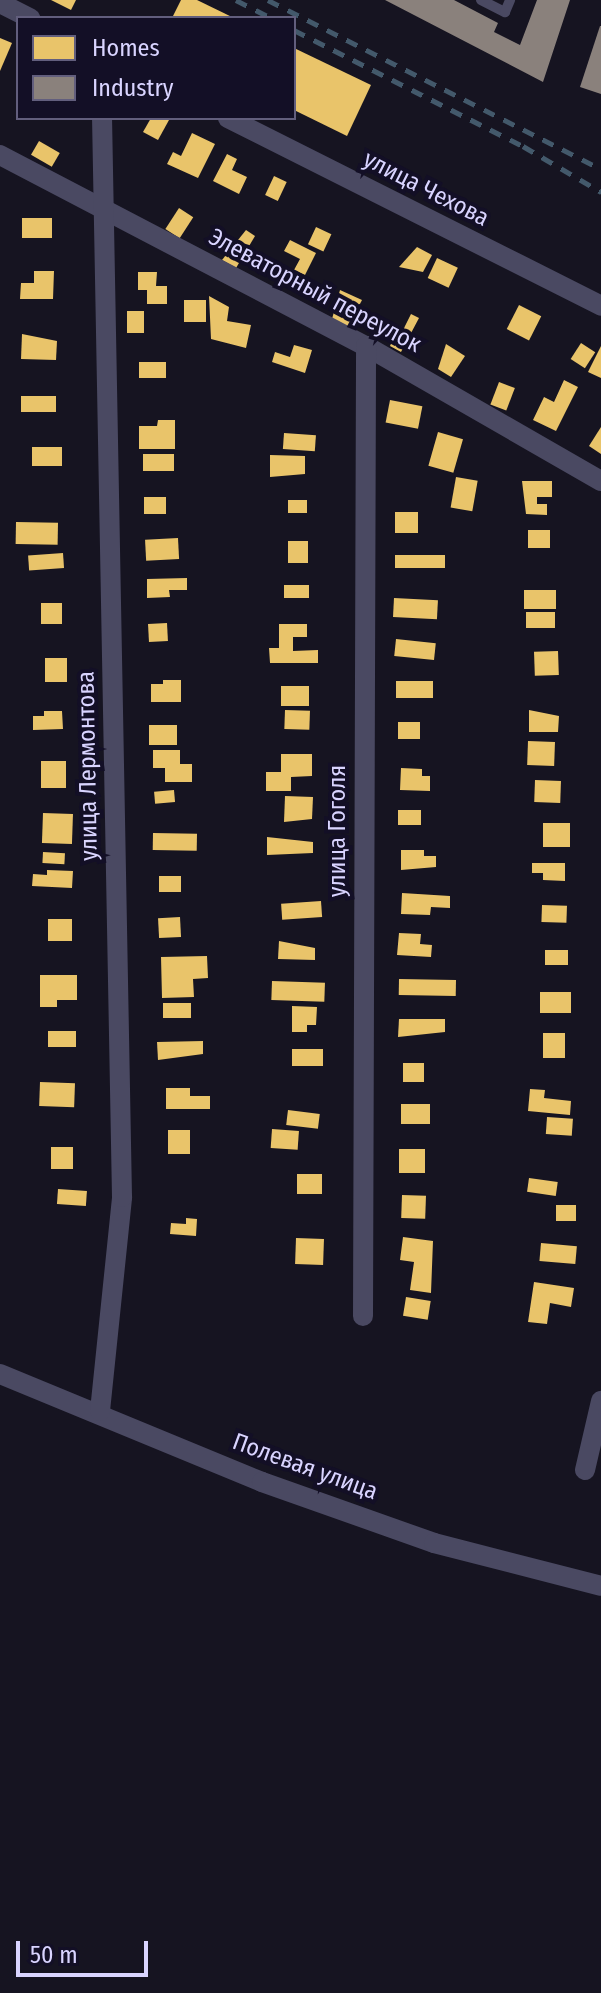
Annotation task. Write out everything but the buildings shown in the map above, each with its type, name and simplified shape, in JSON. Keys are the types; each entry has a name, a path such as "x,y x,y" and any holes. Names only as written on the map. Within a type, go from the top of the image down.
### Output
{"street":[{"path":"0,3 26,16"},
{"name":"улица Лермонтова","path":"100,1411 122,1197 102,120"},
{"name":"улица Чехова","path":"232,120 601,306"},
{"name":"Элеваторный переулок","path":"0,155 366,346 601,481"},
{"name":"улица Гоголя","path":"363,1316 366,346"},
{"name":"Полевая улица","path":"0,1374 100,1411 262,1482 434,1543 601,1586"},
{"path":"585,1470 601,1401"}],"lane":[{"path":"481,0 505,12 510,0"}],"railway":[{"path":"236,0 267,16"},
{"path":"268,0 601,169"},
{"path":"296,31 523,146 601,192"}]}
